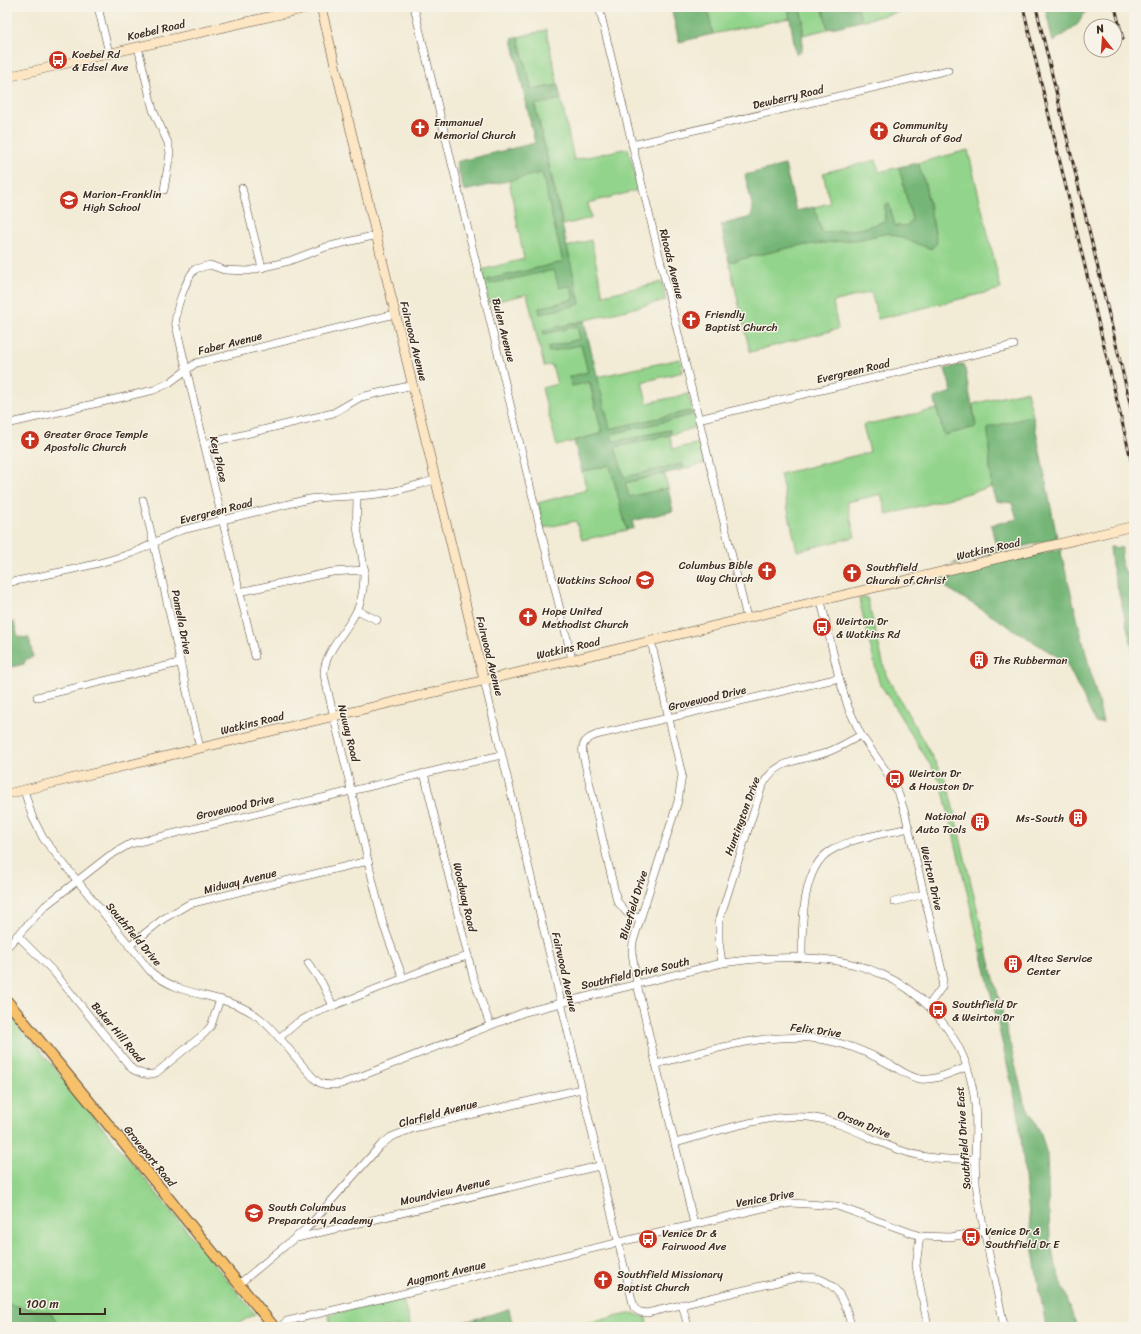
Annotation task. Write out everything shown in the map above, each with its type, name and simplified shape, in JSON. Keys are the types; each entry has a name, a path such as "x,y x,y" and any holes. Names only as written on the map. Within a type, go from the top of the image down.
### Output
{"main road":[{"name":"Groveport Road","path":"7,1001 274,1327"}],"street":[{"path":"98,7 109,53"},
{"name":"Koebel Road","path":"7,77 311,7"},
{"name":"Fairwood Avenue","path":"321,7 484,680 632,1301 637,1310 647,1313 682,1304"},
{"name":"Bulen Avenue","path":"414,7 572,660"},
{"name":"Rhoads Avenue","path":"599,7 747,618"},
{"path":"138,47 153,110 168,143 170,153 164,190"},
{"name":"Dewberry Road","path":"632,145 948,70"},
{"path":"242,188 262,268 289,261 326,247 377,235"},
{"name":"Key Place","path":"255,656 174,320 189,278 195,269 210,265 235,272 262,268"},
{"name":"Faber Avenue","path":"7,424 154,390 169,383 196,363 395,314"},
{"name":"Evergreen Road","path":"698,419 1014,344"},
{"path":"204,444 333,413 361,397 413,385"},
{"name":"Evergreen Road","path":"7,583 131,554 182,530 222,520 329,496 380,494 435,480"},
{"name":"Nuway Road","path":"357,496 357,526 365,570 363,588 358,610 325,662 324,675 386,936 403,978"},
{"name":"Pamella Drive","path":"143,500 170,613 179,663 200,748"},
{"name":"Watkins Road","path":"7,794 1134,526"},
{"path":"239,592 332,572 365,570"},
{"name":"Weirton Drive","path":"821,601 839,678 848,707 861,735 892,780 899,795 908,828 943,975 942,988 929,1005"},
{"path":"358,610 377,620"},
{"name":"Bluefield Drive","path":"651,641 680,761 682,776 680,790 632,948 637,984 694,1224"},
{"path":"36,697 179,663"},
{"name":"Grovewood Drive","path":"640,919 627,913 617,901 583,755 583,743 596,735 839,678"},
{"name":"Huntington Drive","path":"722,963 718,942 719,920 766,777 781,765 822,754 861,735"},
{"name":"Grovewood Drive","path":"7,947 45,906 109,856 130,844 501,755"},
{"name":"Woodway Road","path":"424,773 468,956 479,996 490,1025"},
{"name":"Southfield Drive","path":"24,790 32,816 43,838 150,971 166,984 178,990 230,1001 254,1014 279,1038 314,1079 326,1085"},
{"path":"802,958 805,907 810,878 824,855 844,844 908,828"},
{"name":"Midway Avenue","path":"129,946 163,919 189,904 368,861"},
{"path":"894,902 924,894"},
{"name":"Baker Hill Road","path":"17,935 54,972 132,1069 141,1074 150,1075 156,1073 205,1033 211,1026 220,1000"},
{"path":"279,1038 306,1017 437,965 468,956"},
{"name":"Southfield Drive South","path":"326,1085 340,1084 525,1012 560,1002 722,963 747,960 802,958 837,961 870,968 895,980 929,1005"},
{"path":"308,963 322,983 333,1006"},
{"name":"Southfield Drive East","path":"929,1005 955,1040 967,1067 974,1100 977,1191 1004,1327"},
{"name":"Felix Drive","path":"656,1064 748,1042 782,1038 818,1039 855,1047 910,1076 920,1079 938,1077 967,1067"},
{"name":"Clarfield Avenue","path":"239,1284 295,1238 324,1210 373,1153 391,1137 414,1128 581,1089"},
{"name":"Orson Drive","path":"675,1142 764,1120 803,1117 815,1118 846,1126 888,1146 918,1156 941,1159 975,1159"},
{"name":"Moundview Avenue","path":"295,1238 599,1166"},
{"name":"Venice Drive","path":"618,1242 763,1208 792,1203 837,1206 920,1236 950,1237 985,1231"},
{"path":"920,1236 916,1266 928,1327"},
{"name":"Augmont Avenue","path":"280,1327 291,1320 618,1242"},
{"path":"688,1327 682,1304 809,1276 819,1279 835,1289 843,1299 851,1327"}],"green space":[{"path":"671,7 707,7 713,34 679,42"},
{"path":"707,7 788,7 790,18 713,34"},
{"path":"788,7 800,7 803,21 802,51 796,54"},
{"path":"800,7 822,7 828,29 803,35 803,21"},
{"path":"822,7 858,7 861,21 828,29"},
{"path":"858,7 919,7 861,21"},
{"path":"1045,7 1088,7 1078,24 1053,42"},
{"path":"546,30 558,85 532,90 518,37"},
{"path":"518,37 532,90 558,85 561,99 535,105 580,304 540,314 539,308 574,299 571,286 559,288 554,270 489,284 487,280 563,262 542,173 464,191 456,162 535,143 512,39"},
{"path":"561,99 574,160 628,148 639,190 588,203 591,218 563,225 535,104"},
{"path":"968,150 1001,289 878,319 871,292 833,302 838,329 750,352 729,262 796,246 861,239 888,233 931,248 937,243 925,184 918,163"},
{"path":"876,160 879,172 899,167 912,219 907,226 895,226 889,204 885,205 885,221 861,229 822,233 814,207 830,203 823,173"},
{"path":"918,163 925,184 937,243 931,249 888,233 861,239 796,246 729,262 721,225 751,217 753,209 745,175 785,165 796,211 814,207 822,233 861,229 885,221 885,205 889,204 895,226 907,226 912,219 899,167"},
{"path":"542,173 563,262 487,280 554,270 571,286 574,300 539,308 580,304 567,247 591,240 603,295 662,282 666,300 543,331 544,334 577,326 580,339 549,347 549,352 581,344 588,372 569,377 572,386 589,381 602,433 557,446 542,388 557,384 552,365 544,366 527,294 489,303 481,270 524,259 509,180"},
{"path":"584,321 610,429 690,411 692,415 611,434 613,442 670,430 670,435 615,447 624,477 683,464 684,469 625,483 629,497 668,488 673,511 632,521 634,528 627,530 610,465 582,472 574,441 602,433 590,382 572,386 569,377 588,372 581,345 549,352 548,347 580,339 577,326 544,334 543,330"},
{"path":"680,359 683,372 642,382 647,403 688,394 697,427 670,435 670,430 613,442 611,434 692,415 690,411 610,429 597,377"},
{"path":"964,364 976,427 944,435 934,398 952,392 945,369"},
{"path":"1027,391 1033,416 988,428 991,487 887,515 881,494 847,502 855,537 797,551 780,474 870,452 863,425 937,409 944,435 976,427 973,404"},
{"path":"1033,416 1057,538 950,565 996,547 991,525 1017,519 1012,503 996,501 991,487 988,428"},
{"path":"670,435 673,449 700,443 705,463 684,469 682,464 624,478 615,447"},
{"path":"610,465 627,530 582,540 576,521 543,528 538,503 587,490 582,472"},
{"path":"664,473 668,488 629,497 625,483"},
{"path":"1110,547 1122,548 1121,565 1130,578 1134,598 1134,655 1112,565"},
{"path":"1060,549 1103,722 1096,723 1066,662 931,578"},
{"path":"867,597 886,675 947,783 987,950 981,951 941,782 879,682 859,599"},
{"path":"14,622 18,637 29,638 33,657 26,659 24,664 7,668 7,624"},
{"path":"987,950 1024,1101 1041,1134 1047,1155 1050,1239 1054,1260 1077,1327 1046,1327 1033,1252 1018,1111 981,951"},
{"path":"7,1010 255,1314 232,1327 60,1327 51,1313 7,1304"},
{"path":"402,1297 411,1327 332,1327 328,1315"},
{"path":"7,1304 51,1313 60,1327 7,1327"},
{"path":"509,1309 513,1327 476,1327 475,1319"},
{"path":"633,1313 646,1318 648,1327 568,1327"},
{"path":"475,1319 476,1327 445,1327"}],"railway":[{"path":"1023,7 1134,472"},
{"path":"1036,7 1134,420"},
{"path":"1115,7 1118,18"}],"place":[{"name":"Koebel Rd & Edsel Ave","path":"58,60"},
{"name":"Emmanuel Memorial Church","path":"420,128"},
{"name":"Community Church of God","path":"879,131"},
{"name":"Marion-Franklin High School","path":"69,200"},
{"name":"Friendly Baptist Church","path":"691,320"},
{"name":"Greater Grace Temple Apostolic Church","path":"30,440"},
{"name":"Columbus Bible Way Church","path":"767,571"},
{"name":"Southfield Church of Christ","path":"852,573"},
{"name":"Watkins School","path":"645,580"},
{"name":"Hope United Methodist Church","path":"528,617"},
{"name":"Weirton Dr & Watkins Rd","path":"822,627"},
{"name":"The Rubberman","path":"979,660"},
{"name":"Weirton Dr & Houston Dr","path":"895,779"},
{"name":"Ms-South","path":"1078,818"},
{"name":"National Auto Tools","path":"980,822"},
{"name":"Altec Service Center","path":"1013,964"},
{"name":"Southfield Dr & Weirton Dr","path":"938,1010"},
{"name":"South Columbus Preparatory Academy","path":"254,1213"},
{"name":"Venice Dr & Southfield Dr E","path":"971,1237"},
{"name":"Venice Dr & Fairwood Ave","path":"648,1239"},
{"name":"Southfield Missionary Baptist Church","path":"603,1280"}]}
